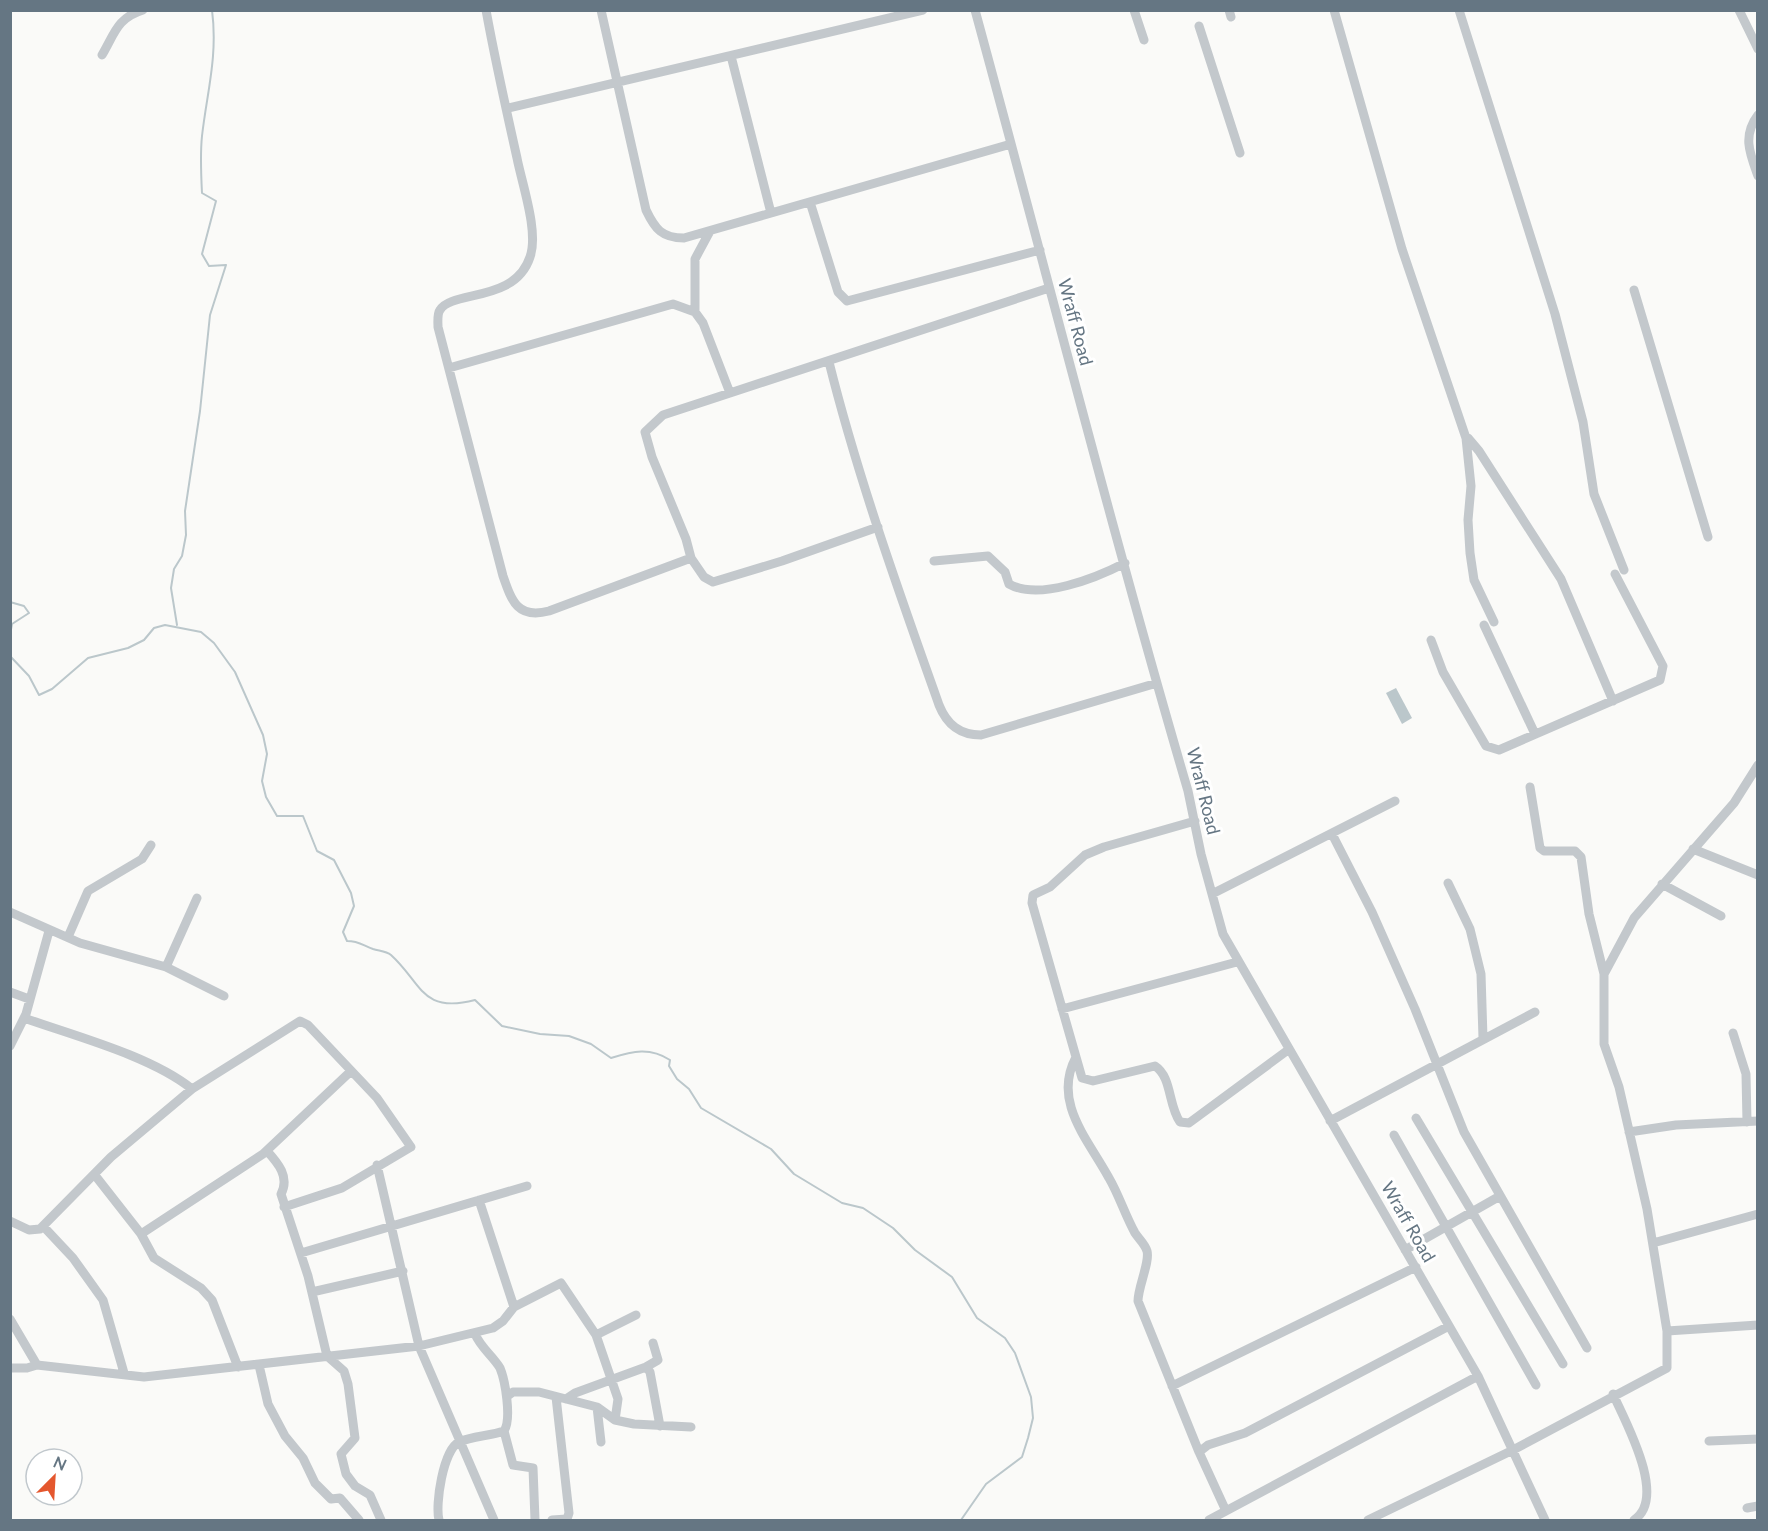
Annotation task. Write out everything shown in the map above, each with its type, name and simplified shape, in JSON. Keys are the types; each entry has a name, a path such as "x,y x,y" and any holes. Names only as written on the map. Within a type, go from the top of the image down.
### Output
{"street":[{"path":"102,55 122,21 128,15 143,10"},
{"path":"486,10 508,108 533,245 524,270 517,280 442,307 438,327 503,576 510,595 521,610 529,614 549,611 691,558"},
{"path":"601,10 646,210 654,228 671,238 684,238 710,231 1011,144"},
{"path":"508,108 923,10"},
{"name":"Wraff Road","path":"975,10 1223,934 1237,962 1478,1376 1545,1521"},
{"path":"1134,10 1144,40"},
{"path":"1334,10 1402,249 1466,436 1471,486 1468,520 1474,580 1494,622"},
{"path":"1431,640 1443,672 1486,746 1499,750 1659,680 1663,673 1663,666 1620,572 1594,494 1583,422 1555,314 1459,10"},
{"path":"1739,10 1758,49"},
{"path":"1199,26 1240,153"},
{"path":"731,56 771,213"},
{"path":"1758,115 1752,123 1748,146 1758,176"},
{"path":"810,202 838,292 847,301 1040,250"},
{"path":"694,312 695,259 710,231"},
{"path":"878,527 782,561 713,582 704,577 691,558 686,539 652,457 645,432 663,416 1049,288"},
{"path":"1634,290 1708,537"},
{"path":"680,306 694,295"},
{"path":"449,368 673,304 694,312 703,324 730,393"},
{"path":"829,362 849,437 878,527 939,705 947,720 959,731 969,735 981,735 1157,683"},
{"path":"1466,436 1479,451 1561,579 1612,701"},
{"path":"934,561 988,556 1005,572 1009,584 1017,589 1037,592 1094,579 1125,563"},
{"path":"1484,625 1535,734"},
{"path":"1604,974 1634,918 1734,803 1758,765"},
{"path":"1368,1521 1513,1450 1613,1394 1667,1368 1667,1331 1653,1243 1619,1087 1604,1044 1604,974 1588,914 1581,857 1575,851 1544,851 1540,848 1530,787"},
{"path":"1212,894 1395,801"},
{"path":"1194,821 1104,847 1085,855 1050,887 1034,895 1032,903 1082,1078 1087,1081 1155,1066 1165,1077 1173,1113 1180,1122 1189,1123 1288,1050"},
{"path":"1332,834 1405,987 1464,1132 1587,1348"},
{"path":"68,937 88,891 142,859 151,845"},
{"path":"1693,849 1758,875"},
{"path":"1448,884 1470,929 1481,974 1483,1038"},
{"path":"1662,884 1721,916"},
{"path":"166,967 197,898"},
{"path":"10,912 49,931 132,959 166,967 224,996"},
{"path":"10,1046 24,1018 49,931"},
{"path":"1062,1010 1237,962"},
{"path":"10,992 29,999"},
{"path":"1330,1121 1535,1012"},
{"path":"24,1018 147,1064 170,1074 192,1089"},
{"path":"10,1221 29,1230 40,1229 94,1174 192,1089 300,1021 308,1025 377,1098 411,1147 377,1165 342,1188 284,1207"},
{"path":"1629,1132 1655,1127 1752,1122 1746,1074 1733,1033"},
{"path":"1076,1057 1066,1081 1071,1107 1111,1180 1135,1233 1147,1248 1148,1256 1139,1285 1138,1301 1199,1452 1226,1511"},
{"path":"141,1234 267,1151 350,1072"},
{"path":"1416,1118 1563,1364"},
{"path":"1394,1135 1444,1227 1536,1385"},
{"path":"267,1151 284,1176 285,1186 281,1194 284,1207 301,1253 327,1356 344,1371 348,1384 355,1438 341,1454 346,1474 355,1486 370,1495 381,1521"},
{"path":"377,1165 419,1346 434,1376 458,1442 494,1521"},
{"path":"94,1174 141,1234 154,1258 201,1288 212,1300 238,1367"},
{"path":"301,1253 392,1228 527,1186"},
{"path":"1405,1250 1500,1196"},
{"path":"479,1200 514,1307"},
{"path":"1653,1243 1758,1214"},
{"path":"44,1226 73,1258 103,1300 124,1374"},
{"path":"1172,1386 1416,1267"},
{"path":"312,1292 403,1271"},
{"path":"10,1368 27,1368 37,1365 144,1377 419,1346 475,1334 498,1325 514,1307 563,1284 596,1335 618,1404 615,1420"},
{"path":"596,1335 636,1315"},
{"path":"10,1318 37,1365"},
{"path":"1667,1331 1758,1324"},
{"path":"1199,1452 1208,1445 1245,1433 1449,1326"},
{"path":"475,1334 479,1344 500,1369 502,1384 509,1395 507,1424 504,1431 513,1466 533,1468 535,1521"},
{"path":"561,1398 646,1367 658,1360 653,1343"},
{"path":"259,1365 268,1404 315,1483 331,1499 340,1498 359,1521"},
{"path":"646,1367 650,1372 660,1426"},
{"path":"1209,1521 1478,1376"},
{"path":"509,1395 513,1392 526,1391 597,1407 615,1420 660,1426 691,1427"},
{"path":"1613,1394 1643,1465 1646,1493 1642,1516 1634,1521"},
{"path":"552,1521 567,1519 569,1513 561,1398"},
{"path":"597,1407 601,1442"},
{"path":"439,1521 438,1508 444,1464 450,1451 458,1442 504,1431"},
{"path":"1709,1441 1758,1439"},
{"path":"1747,1508 1758,1506"}],"shaded area":[{"path":"1396,688 1412,718 1402,724 1386,693"}],"waterway":[{"path":"177,625 171,588 174,569 182,556 186,535 185,511 200,411 210,315 226,265 209,266 202,254 216,201 202,193 201,164 202,136 213,58 212,10"},
{"path":"10,602 24,606 29,613 12,624 10,635"},
{"path":"10,656 29,676 39,695 52,689 88,658 128,648 144,640 154,628 165,625 201,632 214,643 235,672 263,735 267,754 262,781 266,797 277,816 303,816 317,851 334,860 351,893 354,906 343,932 347,941 358,942 391,955 424,993 433,999 443,1003 475,1000 502,1026 540,1034 569,1036 591,1044 611,1058 641,1052 663,1056 670,1060 669,1066 677,1079 689,1089 701,1108 771,1149 794,1174 842,1203 863,1208 893,1228 915,1250 952,1277 977,1318 1005,1338 1015,1353 1031,1397 1033,1418 1022,1457 986,1484 961,1520"}]}
